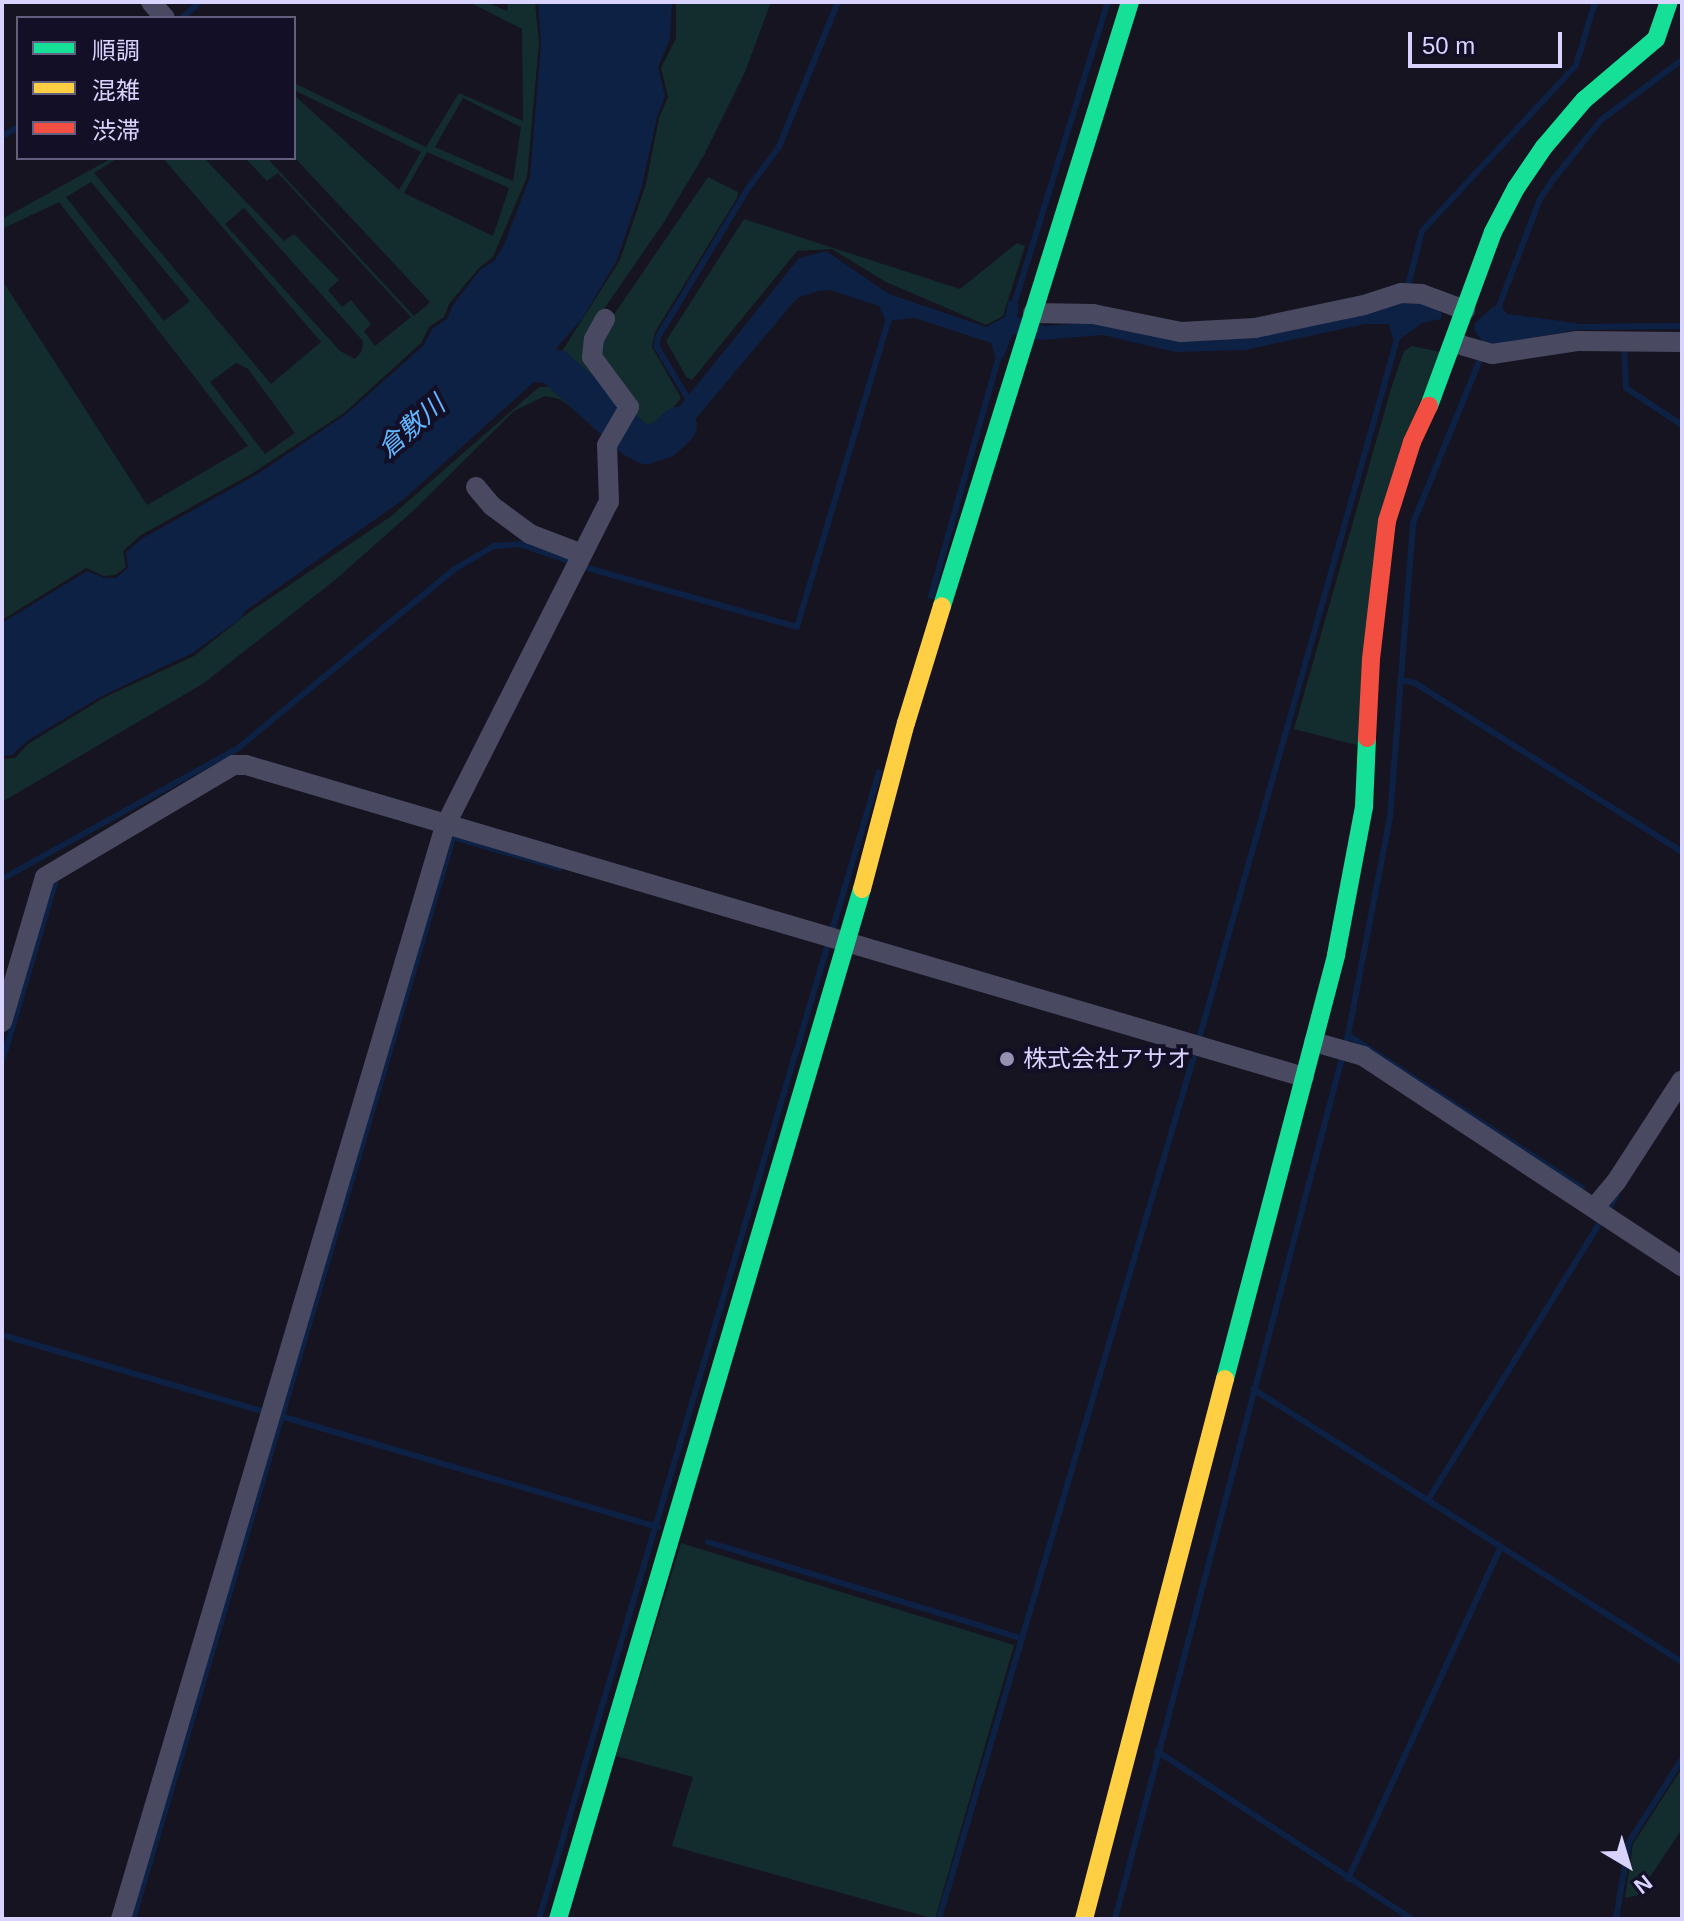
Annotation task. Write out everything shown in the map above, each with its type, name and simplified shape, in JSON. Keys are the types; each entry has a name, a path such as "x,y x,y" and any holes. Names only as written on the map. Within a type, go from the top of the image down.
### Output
{"street":[{"path":"558,1919 836,939 1130,2"},
{"path":"1084,1919 1270,1218 1339,942 1364,807 1371,659 1387,521 1412,442 1454,343 1493,232 1516,188 1544,147 1584,100 1656,39 1669,2"},
{"path":"1032,316 1093,314 1169,331 1241,330 1364,305 1406,293 1465,310"},
{"path":"121,1919 445,826 609,502 607,445 629,407 596,367 592,357 594,339 605,319"},
{"path":"1454,343 1484,352 1577,341 1682,342"},
{"path":"476,487 492,506 530,534 580,561"},
{"path":"2,1022 45,877 234,765 265,770 445,826 1304,1077"},
{"path":"1314,1042 1344,1049 1601,1207 1682,1266"},
{"path":"1601,1207 1682,1080"}],"green space":[{"path":"469,2 486,2 507,11 508,2 535,2 539,43 527,177 493,257 479,268 449,304 444,317 429,327 421,343 344,413 253,473 141,535 123,551 126,567 115,575 104,576 86,568 2,620 2,280 147,505 248,446 59,202 2,229 2,219 108,160 115,160 94,173 271,384 321,342 165,160 206,160 284,241 294,234 339,280 328,290 342,307 351,300 371,324 364,331 375,346 411,317 278,173 267,181 247,160 269,160 414,316 430,302 296,159 296,97 399,190 421,152 296,91 296,84 426,147 459,93 523,121 522,29","holes":["463,98 521,127 513,181 435,147","427,152 509,188 493,236 404,193","91,182 190,301 164,321 66,197","244,208 363,341 362,351 355,359 340,351 225,224","236,363 248,369 295,433 265,454 210,382"]},
{"path":"676,2 771,2 745,72 704,155 664,222 595,322 609,393 606,398 600,397 597,388 559,356 620,260 646,184 659,118 668,97 661,68 676,38"},
{"path":"708,177 738,192 737,198 655,332 652,347 681,398 663,421 652,429 640,430 628,421 598,355 609,322"},
{"path":"744,219 960,289 1017,243 1025,246 1003,316 986,325 886,282 832,249 797,251 692,380 687,378 666,341"},
{"path":"1412,346 1440,352 1404,442 1357,745 1294,729 1391,389 1404,351"},
{"path":"539,387 552,387 588,411 584,416 559,399 545,396 514,411 413,511 335,580 204,683 2,802 2,759 15,758 28,744 105,697 194,656 248,613 390,517"},
{"path":"681,1543 1014,1645 935,1919 672,1846 693,1777 616,1756"},
{"path":"1682,1768 1682,1829 1638,1895 1625,1898 1633,1844"}],"water":[{"name":"倉敷川","path":"538,2 672,2 670,39 658,67 665,96 657,117 642,186 617,260 582,319 558,346 556,357 596,390 598,399 591,408 583,406 553,384 534,382 404,499 245,611 240,619 192,653 102,696 27,741 12,755 2,756 2,623 87,571 105,578 116,578 128,568 126,552 143,538 256,475 345,415 423,346 433,328 447,319 453,305 480,270 494,261 504,245 530,177 541,43"},
{"path":"826,251 889,294 986,327 1005,317 1009,300 1019,304 1017,317 1044,326 1100,322 1179,340 1407,300 1425,303 1442,313 1441,319 1422,323 1399,340 1393,339 1389,324 1365,324 1245,350 1175,352 1103,335 1041,340 1013,334 1003,358 995,356 991,343 915,318 886,321 879,306 830,290 819,291 799,297 792,304 672,447 646,454 632,447 635,435 656,431 668,421 799,258"},
{"path":"1494,306 1503,308 1507,314 1576,323 1576,330 1495,345 1483,342 1474,330 1475,323"}],"waterway":[{"path":"184,16 200,2"},
{"path":"690,402 657,347 658,337 749,187 779,147 838,2"},
{"path":"1013,308 1108,2"},
{"path":"1407,290 1422,231 1576,65 1595,2"},
{"path":"1496,314 1540,199 1552,181 1601,120 1682,60"},
{"path":"2,136 16,128"},
{"path":"2,879 237,749 453,570 494,546 520,544 591,569 797,627 890,316"},
{"path":"1570,327 1682,326"},
{"path":"939,1919 1199,1039 1399,332"},
{"path":"1624,348 1626,388 1682,425"},
{"path":"931,596 1001,349"},
{"path":"1115,1919 1348,1035 1390,817 1413,523 1482,355"},
{"path":"557,369 633,438 646,445 664,439 678,426"},
{"path":"1400,680 1415,683 1682,852"},
{"path":"539,1919 879,772"},
{"path":"133,1919 453,837 560,868"},
{"path":"2,1062 55,883"},
{"path":"1348,1035 1582,1188"},
{"path":"1428,1500 1616,1197"},
{"path":"2,1335 266,1412"},
{"path":"1253,1389 1682,1662"},
{"path":"277,1415 658,1527"},
{"path":"708,1542 1021,1638"},
{"path":"1348,1879 1501,1546"},
{"path":"1157,1751 1412,1919"},
{"path":"1616,1919 1629,1842 1682,1759"}],"traffic: fast":[{"path":"942,606 1130,2"},
{"path":"1429,406 1493,232 1516,188 1544,147 1584,100 1656,39 1669,2"},
{"path":"1225,1379 1336,955 1364,807 1367,738"},
{"path":"558,1919 862,889"}],"traffic: slow":[{"path":"862,889 906,723 942,606"},
{"path":"1084,1919 1225,1379"}],"traffic: jam":[{"path":"1367,738 1371,659 1387,521 1412,442 1429,406"}],"place":[{"name":"株式会社アサオ","path":"1007,1059"}]}
